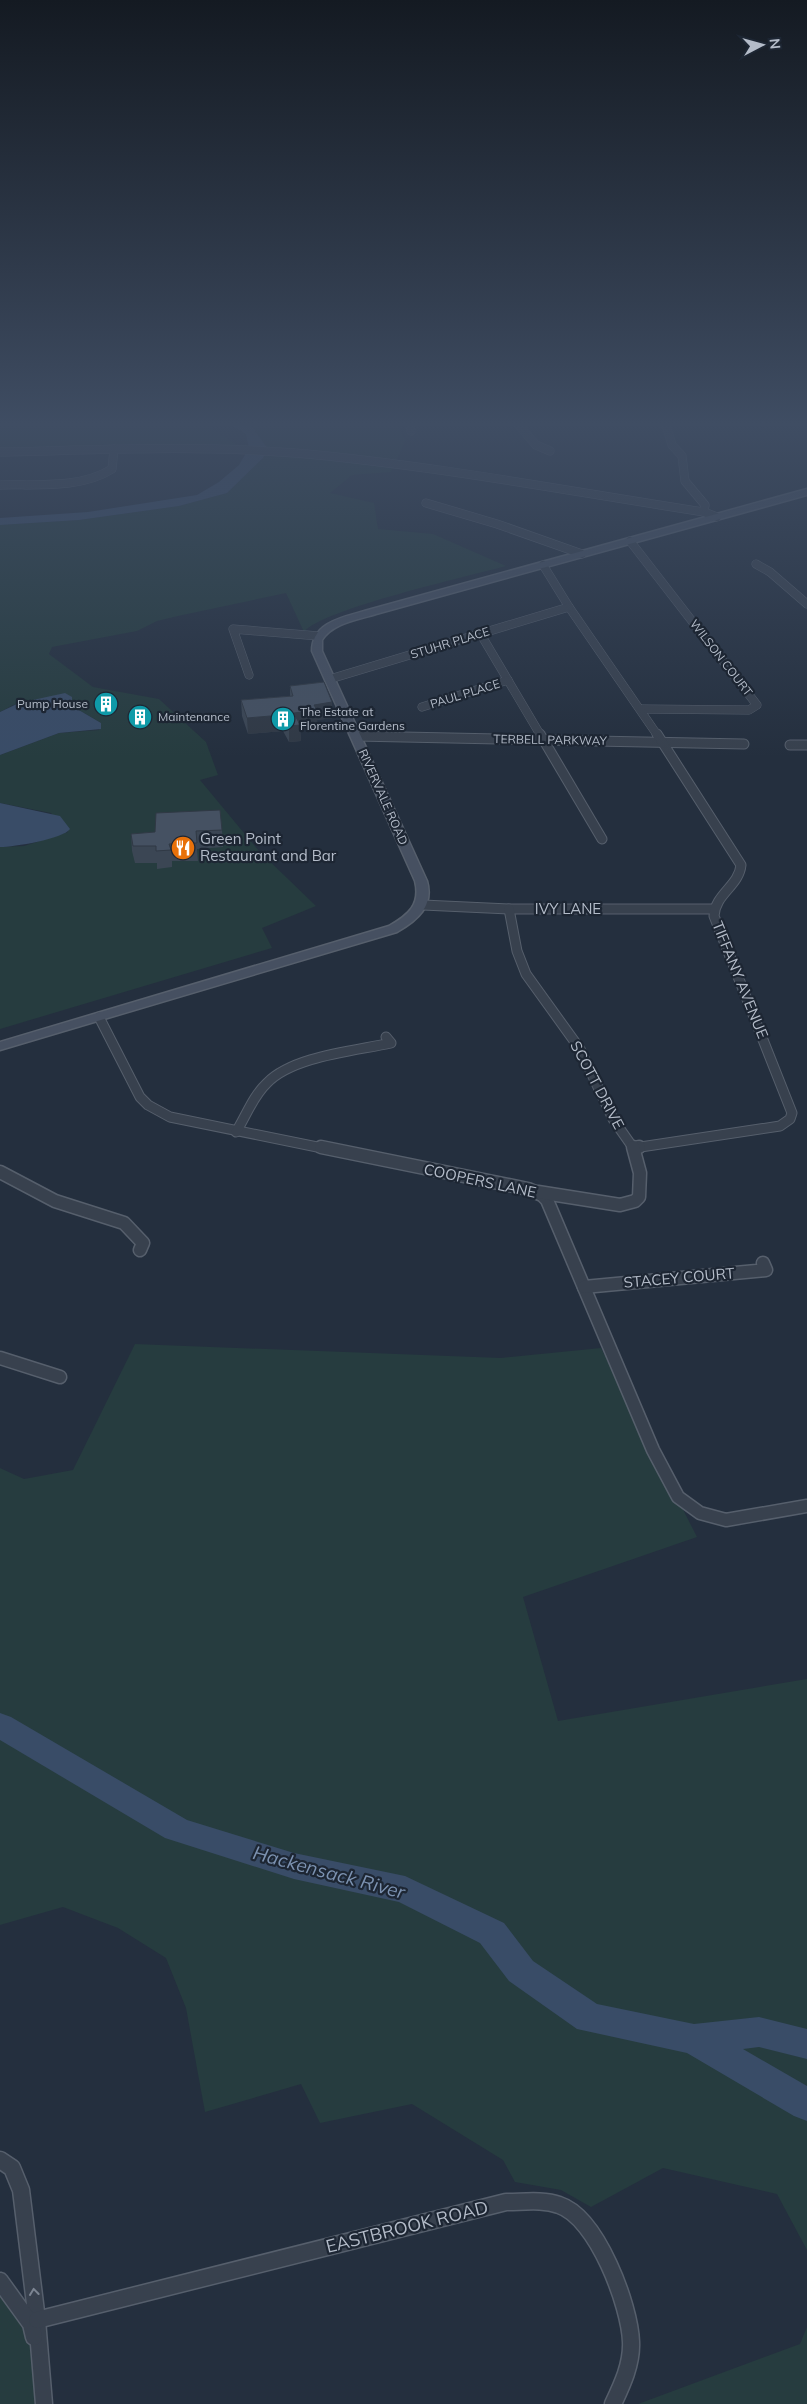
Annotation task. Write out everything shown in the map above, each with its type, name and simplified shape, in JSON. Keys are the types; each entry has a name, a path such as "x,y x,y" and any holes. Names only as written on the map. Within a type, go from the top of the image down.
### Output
{"street":[{"path":"523,533 582,554"},
{"path":"249,675 234,628 319,636 332,626 372,612 658,533"},
{"name":"WILSON COURT","path":"630,541 757,705 749,710 641,709"},
{"path":"756,564 770,572 807,604"},
{"name":"TIFFANY AVENUE","path":"543,565 569,607 641,709 741,865 739,874 716,901 713,909 792,1113 790,1119 780,1126 772,1128 634,1148"},
{"name":"STUHR PLACE","path":"330,679 569,607"},
{"path":"480,633 602,839"},
{"name":"RIVERVALE ROAD","path":"319,636 317,651 424,888 423,905"},
{"name":"PAUL PLACE","path":"422,707 508,680"},
{"name":"TERBELL PARKWAY","path":"356,736 744,744"},
{"path":"790,744 807,745"},
{"path":"0,1046 393,929 410,919 423,905"},
{"name":"IVY LANE","path":"423,905 509,909 713,909"},
{"name":"SCOTT DRIVE","path":"509,909 517,950 526,974 580,1048 613,1119 634,1148 640,1173 639,1197 635,1201 620,1205 536,1192"},
{"name":"COOPERS LANE","path":"99,1017 135,1089 148,1105 184,1122 536,1192 547,1200 653,1450 678,1498 700,1514 726,1520 807,1506"},
{"path":"236,1132 266,1083 274,1076 297,1066 391,1043 386,1037"},
{"path":"0,1172 55,1201 124,1223 143,1243 140,1250"},
{"name":"STACEY COURT","path":"584,1287 766,1270 763,1263"},
{"path":"0,1358 60,1377"},
{"path":"5,2162 17,2174 21,2190 37,2320 44,2404"},
{"name":"EASTBROOK ROAD","path":"37,2320 506,2202 561,2205 580,2218 597,2241 627,2314 631,2342 627,2373 614,2404"},
{"path":"0,2281 31,2324 39,2358"}],"green space":[{"path":"0,533 424,533 433,534 506,566 398,594 338,613 316,623 304,632 286,593 157,621 137,631 52,647 49,654 93,687 159,699 206,742 218,775 200,780 259,851 316,906 262,928 272,948 0,1029 0,847 24,846 68,832 51,813 0,803 0,755 59,733 99,730 101,723 72,706 71,699 31,701 13,705 0,712"},
{"path":"135,1344 501,1358 601,1348 697,1537 523,1597 558,1721 807,1679 807,2250 777,2194 663,2168 591,2207 561,2190 515,2182 503,2160 412,2104 320,2123 301,2084 205,2112 186,2008 166,1958 118,1928 63,1907 0,1925 0,1468 24,1479 73,1470"},
{"path":"0,2290 27,2333 35,2361 38,2404 0,2404"},
{"path":"807,2327 807,2404 638,2404 800,2344"}],"water":[{"path":"65,693 72,697 72,706 101,723 101,729 59,733 0,755 0,712 19,703"},
{"path":"0,803 60,816 70,829 66,833 48,839 16,846 0,847"}],"building":[{"path":"324,682 332,702 314,705 317,710 294,713 300,725 289,726 282,715 247,718 241,700 293,696 290,686"},
{"path":"220,810 222,830 196,831 197,843 169,844 171,850 156,851 156,846 133,846 131,834 155,832 156,813"}],"waterway":[{"name":"Hackensack River","path":"0,1725 176,1829 225,1846 294,1866 405,1890 492,1933 521,1971 589,2018 694,2039"},
{"path":"694,2039 759,2032 807,2044"},
{"name":"Hackensack River","path":"694,2039 807,2105"}],"place":[{"name":"Pump House","path":"106,704"},
{"name":"Maintenance","path":"140,717"},
{"name":"The Estate at Florentine Gardens","path":"283,719"},
{"name":"Green Point Restaurant and Bar","path":"183,848"}]}
